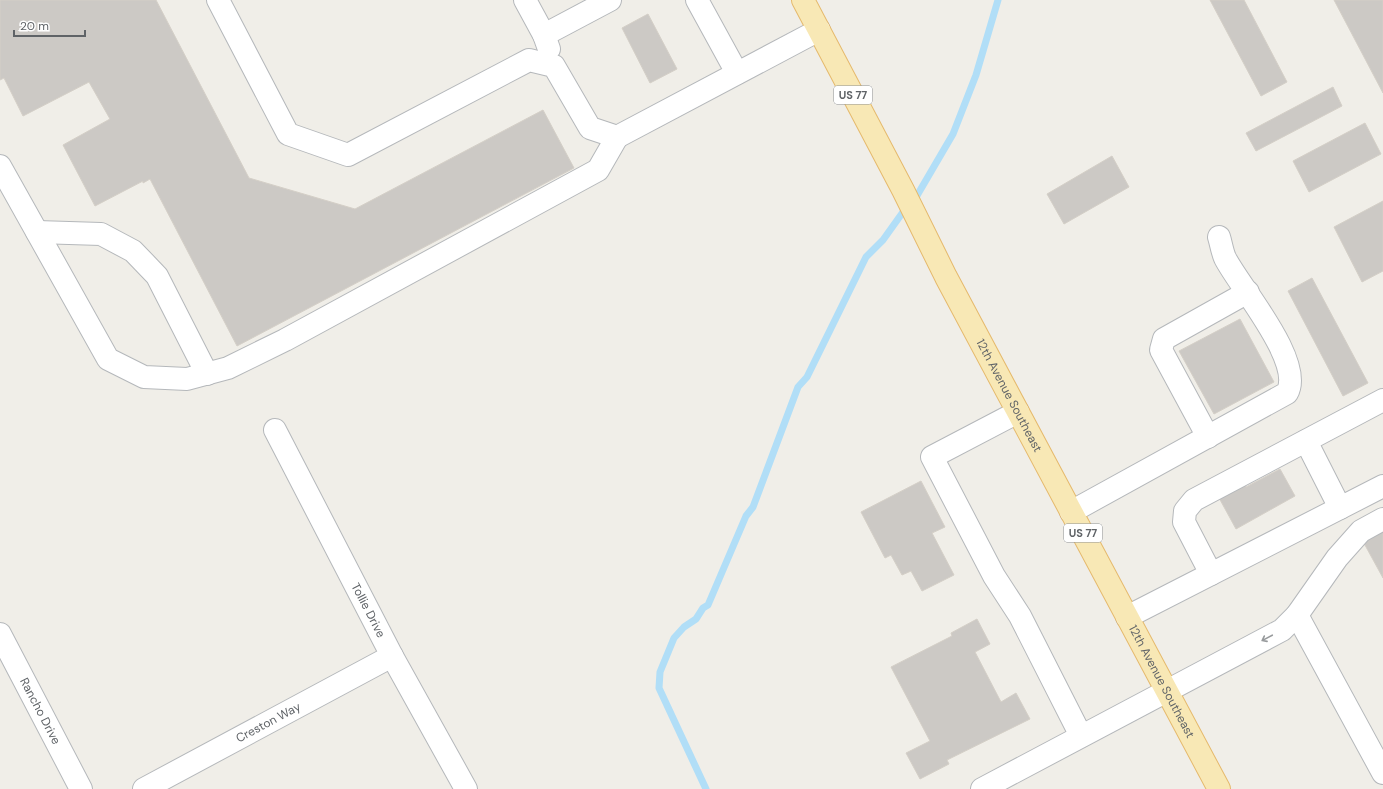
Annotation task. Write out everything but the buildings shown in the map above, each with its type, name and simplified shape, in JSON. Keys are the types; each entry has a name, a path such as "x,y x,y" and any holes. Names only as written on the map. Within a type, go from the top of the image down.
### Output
{"main road":[{"name":"12th Avenue Southeast","path":"803,0 903,190 946,277 1219,789"}],"street":[{"path":"218,0 288,134 348,155 529,60 554,66"},
{"path":"526,0 544,35 554,66 590,128 617,137"},
{"path":"544,35 610,0"},
{"path":"697,0 736,73"},
{"path":"0,166 108,359 144,377 187,379 228,368 285,340 598,170 617,137 819,30"},
{"path":"37,232 101,234 133,251 157,276 207,374"},
{"path":"1071,512 1287,394 1291,386 1290,376 1284,357 1266,320 1225,257 1219,237"},
{"path":"1208,437 1161,350 1164,339 1248,292"},
{"path":"1211,574 1184,522 1185,511 1194,500 1383,400"},
{"path":"1018,412 932,457 994,576 1020,616 1081,736"},
{"name":"Tollie Drive","path":"275,430 392,656 466,789"},
{"path":"1306,441 1340,508"},
{"path":"1127,617 1383,486"},
{"path":"982,789 1282,630 1297,615 1337,558 1361,531 1383,519"},
{"path":"1297,615 1383,773"},
{"name":"Rancho Drive","path":"0,634 81,789"},
{"name":"Creston Way","path":"144,789 392,656"}],"waterway":[{"path":"706,789 659,688 660,672 674,638 684,627 696,619 703,608 708,605 746,516 753,507 798,387 807,377 866,257 883,240 908,205 915,199 953,134 976,75 998,0"}]}
